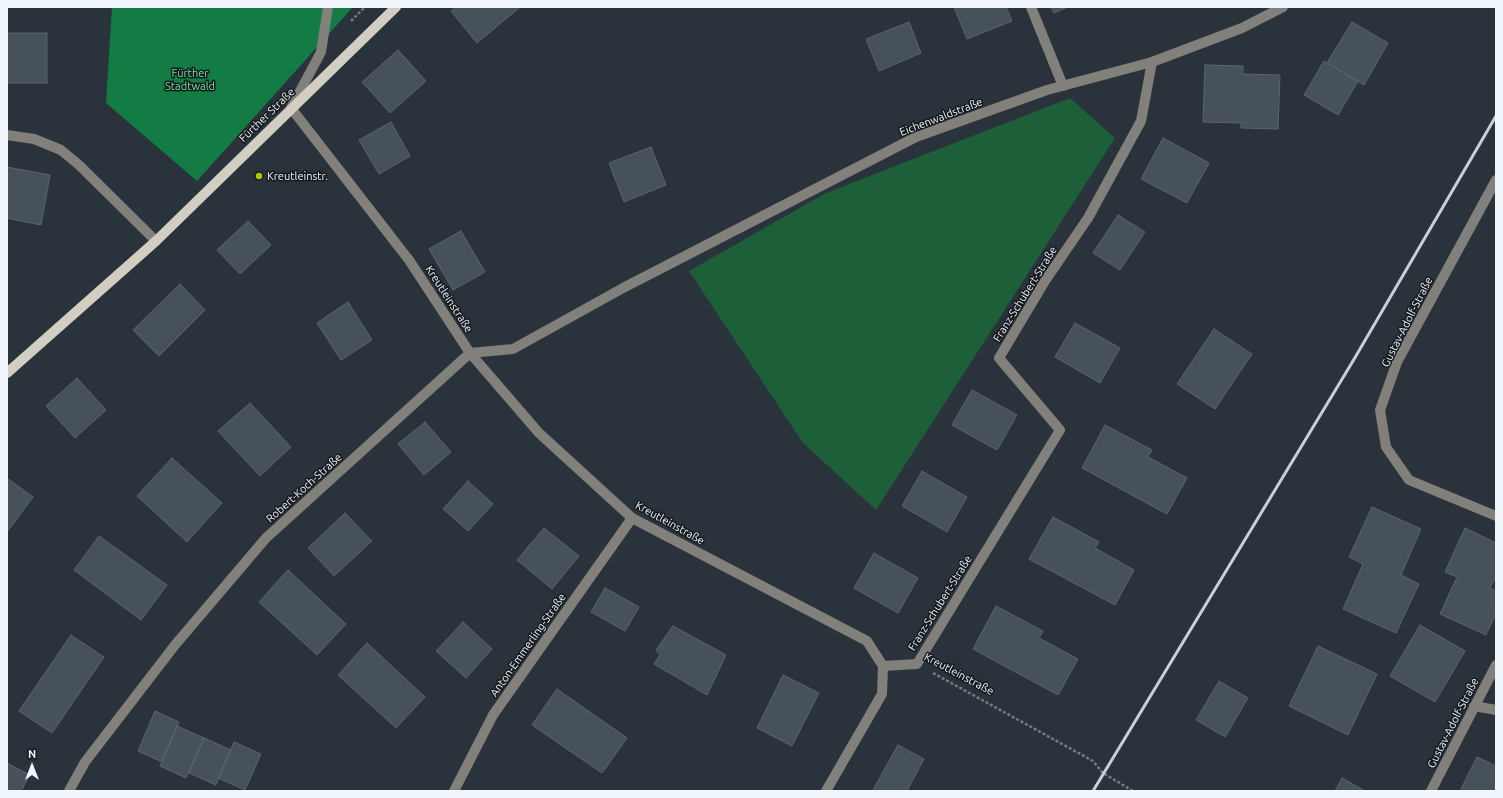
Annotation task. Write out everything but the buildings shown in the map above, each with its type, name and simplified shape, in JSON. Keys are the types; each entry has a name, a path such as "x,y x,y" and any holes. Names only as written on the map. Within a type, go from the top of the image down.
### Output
{"main road":[{"name":"Fürther Straße","path":"7,373 156,240 396,7"}],"street":[{"path":"291,108 321,52 328,7"},
{"path":"1031,7 1063,86"},
{"name":"Eichenwaldstraße","path":"470,353 513,348 623,288 916,137 1047,90 1152,62 1242,28 1283,7"},
{"name":"Franz-Schubert-Straße","path":"917,664 1060,430 999,358 1045,281 1088,218 1141,121 1152,62"},
{"name":"Kreutleinstraße","path":"291,108 409,260 470,353 539,433 632,518 867,641 882,666 917,664"},
{"path":"7,135 34,139 61,150 156,240"},
{"name":"Gustav-Adolf-Straße","path":"1496,180 1397,362 1380,410 1386,447 1409,480 1496,516"},
{"name":"Robert-Koch-Straße","path":"69,791 85,762 175,645 266,538 470,353"},
{"name":"Anton-Emmerling-Straße","path":"454,791 493,715 632,518"},
{"name":"Gustav-Adolf-Straße","path":"1431,791 1496,665"},
{"path":"826,791 882,694 882,666"},
{"path":"1474,706 1496,710"}],"path":[{"name":"Kreutleinstraße","path":"917,664 1094,761 1103,773 1133,791"}],"green space":[{"name":"Fürther Stadtwald","path":"112,7 353,7 197,181 106,103"},
{"path":"1070,98 1115,138 876,510 803,443 689,271 826,193"}],"railway":[{"path":"1093,791 1353,361 1496,116"}],"place":[{"name":"Kreutleinstr.","path":"259,176"}]}
